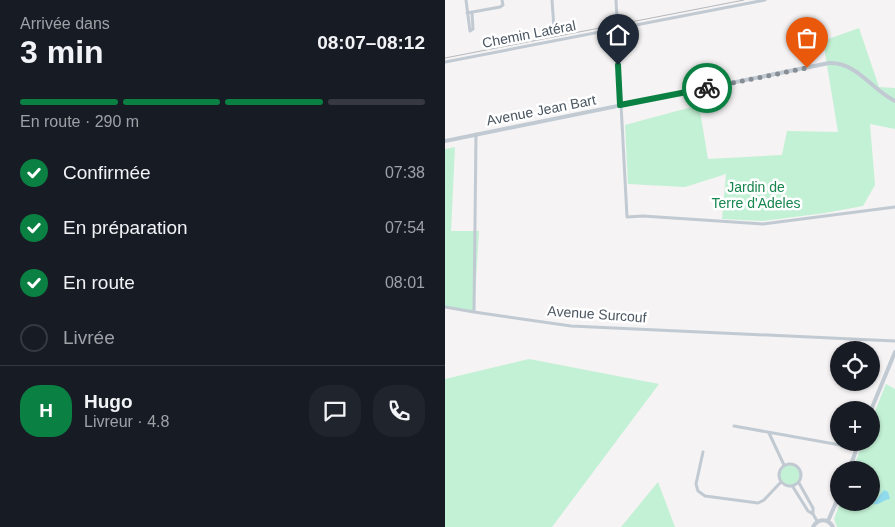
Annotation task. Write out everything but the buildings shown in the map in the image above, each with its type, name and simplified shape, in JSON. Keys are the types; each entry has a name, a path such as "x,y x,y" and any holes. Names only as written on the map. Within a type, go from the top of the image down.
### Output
{"street":[{"path":"466,0 468,30 472,31 472,13"},
{"path":"467,13 500,7 503,5 502,0"},
{"path":"552,0 554,28"},
{"path":"616,0 617,19"},
{"name":"Chemin Latéral","path":"445,62 765,0"},
{"path":"617,29 627,217 643,216 763,224 895,207"},
{"name":"Avenue Jean Bart","path":"445,141 833,63 847,66 854,70 881,94 895,101"},
{"path":"475,312 476,134"},
{"name":"Avenue Surcouf","path":"445,307 571,326 895,341"},
{"path":"875,401 895,352"},
{"path":"734,426 830,443"},
{"path":"769,433 784,465"},
{"path":"703,452 696,484 698,491 705,496 758,503 764,500 781,482"},
{"path":"791,463 800,469 802,474 799,483 793,486 785,485 781,482 780,470 784,465 791,463"},
{"path":"799,483 813,508 813,514"},
{"path":"793,486 808,511 813,514 817,521"},
{"path":"829,521 833,511"},
{"path":"813,527 817,521 823,520 829,521 833,527"}],"green space":[{"name":"Jardin de Terre d'Adeles","path":"859,28 879,87 895,88 895,129 870,124 875,185 863,206 763,221 722,219 726,174 685,187 628,184 625,125 699,105 708,159 782,155 787,131 838,132 823,41"},
{"path":"455,147 451,231 479,231 474,312 445,307 445,149"},
{"path":"529,359 659,384 552,527 445,527 445,379"},
{"path":"886,384 895,389 895,527 837,527 834,519 837,511 880,511 880,461 856,461 860,451 880,451 879,401"},
{"path":"790,465 797,468 800,475 797,482 790,485 783,482 780,475 783,468"},
{"path":"658,482 675,527 621,527"}],"water":[{"path":"884,490 888,492 890,499 880,503 880,495"}],"railway":[{"path":"445,58 744,0"}],"way so far":[{"path":"707,88 807,68"}],"route":[{"path":"618,65 620,105 707,88"}]}
